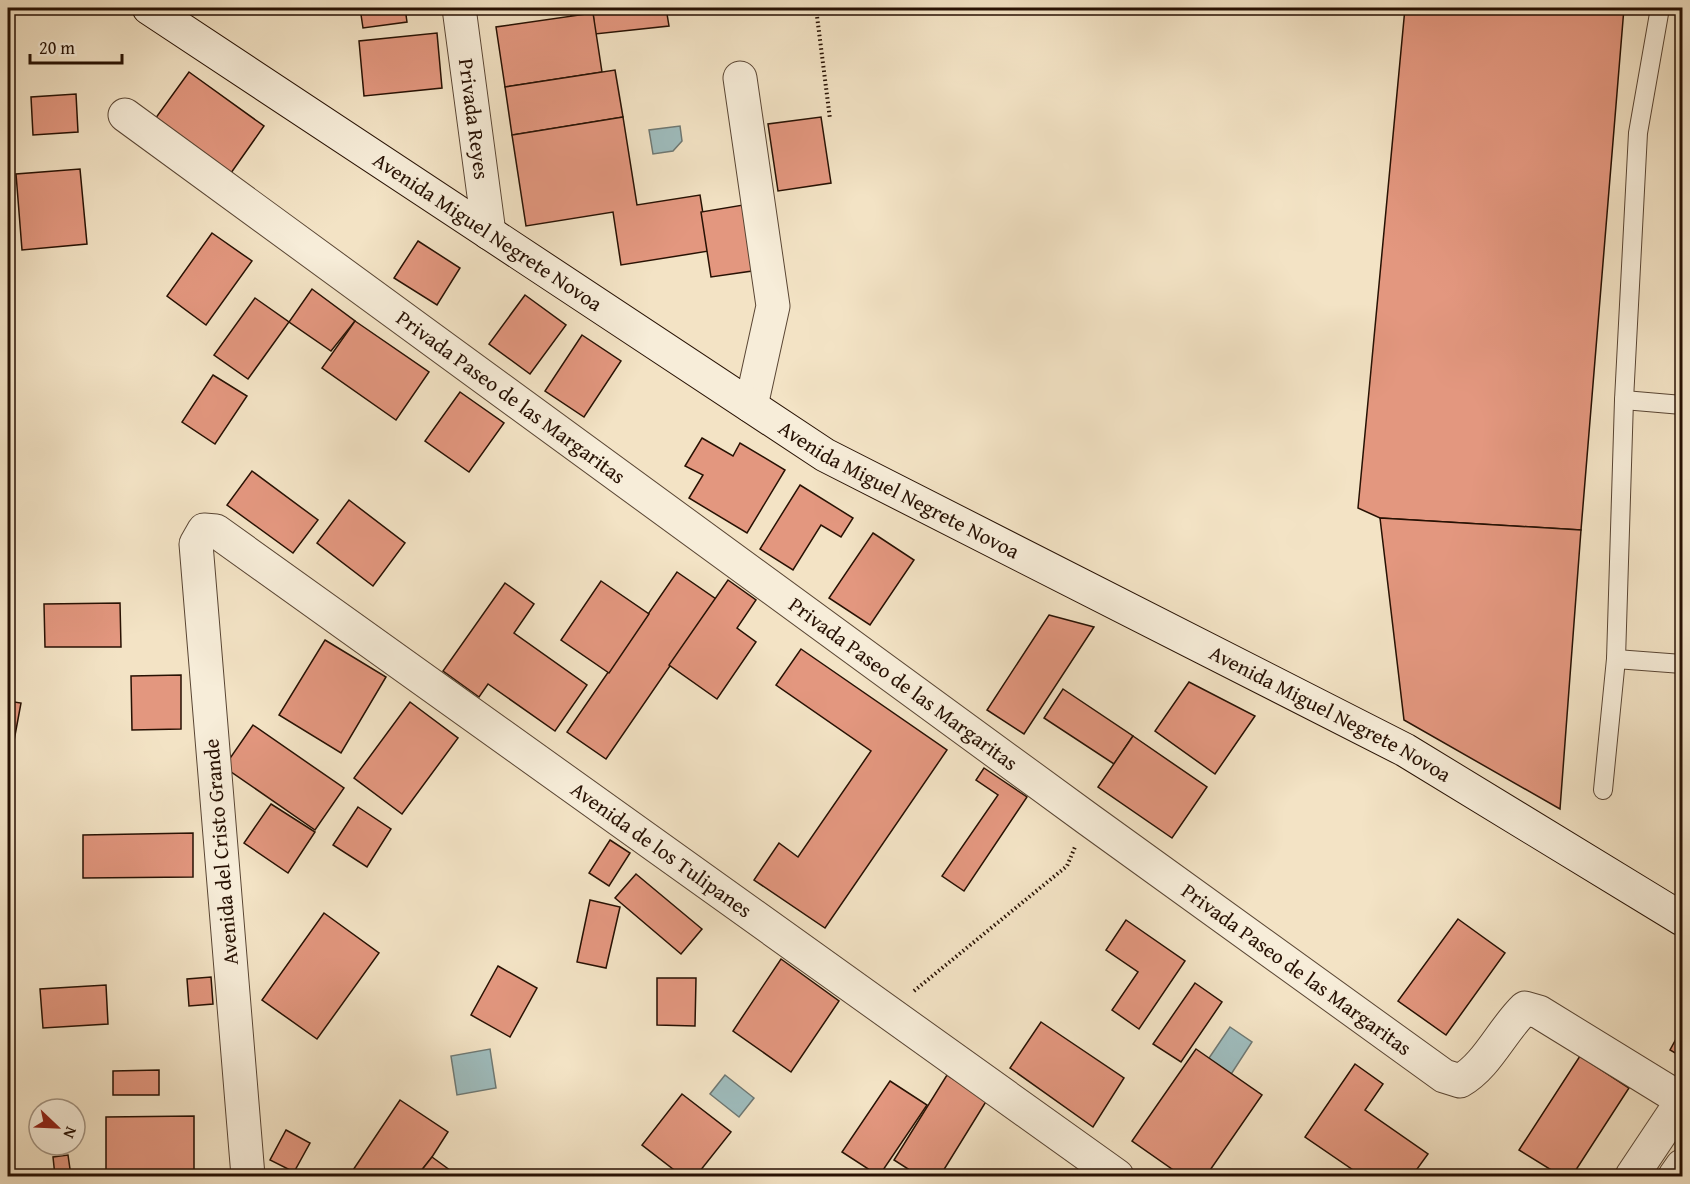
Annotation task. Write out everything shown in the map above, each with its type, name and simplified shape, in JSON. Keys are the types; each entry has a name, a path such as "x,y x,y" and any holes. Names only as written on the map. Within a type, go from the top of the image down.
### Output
{"street":[{"name":"Avenida Miguel Negrete Novoa","path":"149,8 825,455 1405,750 1683,919"},
{"name":"Privada Reyes","path":"459,8 489,233"},
{"path":"740,78 774,306 751,406"},
{"name":"Privada Paseo de las Margaritas","path":"125,115 1088,819 1444,1076 1460,1082 1470,1075 1510,1023 1525,1008 1539,1012 1683,1101"},
{"name":"Avenida de los Tulipanes","path":"204,530 216,531 1118,1176"},
{"name":"Avenida del Cristo Grande","path":"204,530 196,544 251,1174"},
{"path":"1632,1176 1683,1101"},
{"path":"1675,1176 1683,1166"}],"lane":[{"path":"1603,790 1616,659 1624,399 1638,133 1660,8"},
{"path":"1624,399 1683,405"},
{"path":"1616,659 1683,664"}],"path":[{"path":"816,8 830,119"},
{"path":"888,1012 1066,866 1088,819"}],"water":[{"path":"680,126 682,141 673,151 653,154 649,130"},
{"path":"1230,1027 1252,1042 1226,1082 1207,1061"},
{"path":"490,1049 496,1088 457,1095 451,1056"},
{"path":"725,1075 754,1098 739,1117 710,1094"}],"building":[{"path":"360,8 405,8 407,22 363,28"},
{"path":"570,8 666,8 669,26 595,34 593,13 571,16"},
{"path":"1405,8 1624,8 1581,530 1380,518 1358,508"},
{"path":"593,13 602,72 505,87 496,27"},
{"path":"437,33 442,88 364,96 359,41"},
{"path":"615,70 623,117 512,135 505,87"},
{"path":"189,72 264,126 231,173 155,119"},
{"path":"76,94 78,132 33,135 31,97"},
{"path":"623,117 637,205 700,195 709,251 621,265 613,212 526,226 512,135"},
{"path":"821,117 831,183 778,191 768,124"},
{"path":"80,169 87,244 22,250 16,174"},
{"path":"749,204 759,270 711,277 701,212"},
{"path":"212,233 252,261 206,325 167,296"},
{"path":"418,241 460,268 437,305 394,278"},
{"path":"312,289 355,321 331,351 289,322"},
{"path":"525,295 566,325 530,374 489,344"},
{"path":"255,298 289,322 248,379 214,355"},
{"path":"355,321 429,372 396,420 322,368"},
{"path":"582,335 621,361 584,417 545,391"},
{"path":"213,375 247,396 215,444 182,422"},
{"path":"460,392 504,423 469,472 425,441"},
{"path":"702,438 733,456 740,443 785,470 747,533 689,498 703,475 685,466"},
{"path":"252,471 318,520 293,553 227,505"},
{"path":"800,485 853,518 841,537 821,525 793,570 760,549"},
{"path":"349,500 405,543 373,586 317,543"},
{"path":"1380,518 1581,530 1560,809 1404,720"},
{"path":"873,533 914,560 870,625 829,598"},
{"path":"677,572 716,599 606,759 567,732"},
{"path":"728,580 756,600 737,628 756,642 717,699 669,665"},
{"path":"601,581 649,614 609,673 561,640"},
{"path":"505,583 534,604 514,633 587,685 555,731 488,684 479,697 443,671"},
{"path":"120,603 121,647 45,647 44,604"},
{"path":"1049,615 1094,627 1024,734 987,710"},
{"path":"325,640 386,677 341,753 279,715"},
{"path":"801,649 947,750 825,928 754,880 779,843 798,857 871,751 776,685"},
{"path":"181,675 181,729 132,730 131,676"},
{"path":"1189,682 1255,716 1215,774 1155,731"},
{"path":"1063,689 1133,736 1114,764 1044,718"},
{"path":"8,701 21,703 8,773"},
{"path":"410,702 458,738 402,814 354,778"},
{"path":"253,725 344,788 315,830 224,767"},
{"path":"1133,736 1207,787 1172,838 1098,787"},
{"path":"984,768 1027,797 964,891 942,876 998,795 976,780"},
{"path":"271,804 315,832 288,873 244,843"},
{"path":"358,807 391,829 367,867 333,845"},
{"path":"193,833 193,877 83,878 83,835"},
{"path":"610,840 630,853 609,886 589,873"},
{"path":"636,874 702,929 681,954 615,898"},
{"path":"590,900 620,907 606,968 577,962"},
{"path":"324,913 379,953 317,1039 262,1000"},
{"path":"1458,919 1505,953 1446,1035 1398,1001"},
{"path":"1126,920 1185,961 1139,1029 1112,1010 1138,972 1106,950"},
{"path":"781,959 839,1001 791,1072 733,1031"},
{"path":"498,966 537,988 510,1037 471,1015"},
{"path":"211,977 213,1004 189,1006 187,979"},
{"path":"657,978 696,978 695,1026 657,1025"},
{"path":"1195,983 1222,1002 1181,1062 1153,1044"},
{"path":"106,985 108,1024 43,1028 40,989"},
{"path":"1041,1022 1124,1078 1093,1127 1010,1068"},
{"path":"1682,1028 1682,1057 1670,1050"},
{"path":"1196,1049 1262,1095 1206,1176 1182,1176 1132,1141"},
{"path":"1580,1056 1629,1088 1572,1176 1561,1176 1519,1150"},
{"path":"1355,1064 1383,1084 1365,1110 1428,1154 1412,1176 1362,1176 1305,1137"},
{"path":"159,1070 159,1095 113,1095 113,1071"},
{"path":"947,1075 987,1100 940,1176 919,1176 894,1160"},
{"path":"890,1081 927,1105 879,1176 842,1152"},
{"path":"682,1094 731,1132 696,1176 682,1176 642,1145"},
{"path":"400,1100 448,1132 432,1157 417,1176 349,1176"},
{"path":"194,1116 194,1176 106,1176 106,1117"},
{"path":"286,1130 310,1143 294,1172 270,1160"},
{"path":"53,1157 68,1157 71,1176 55,1176"},
{"path":"432,1157 458,1176 417,1176"}]}
